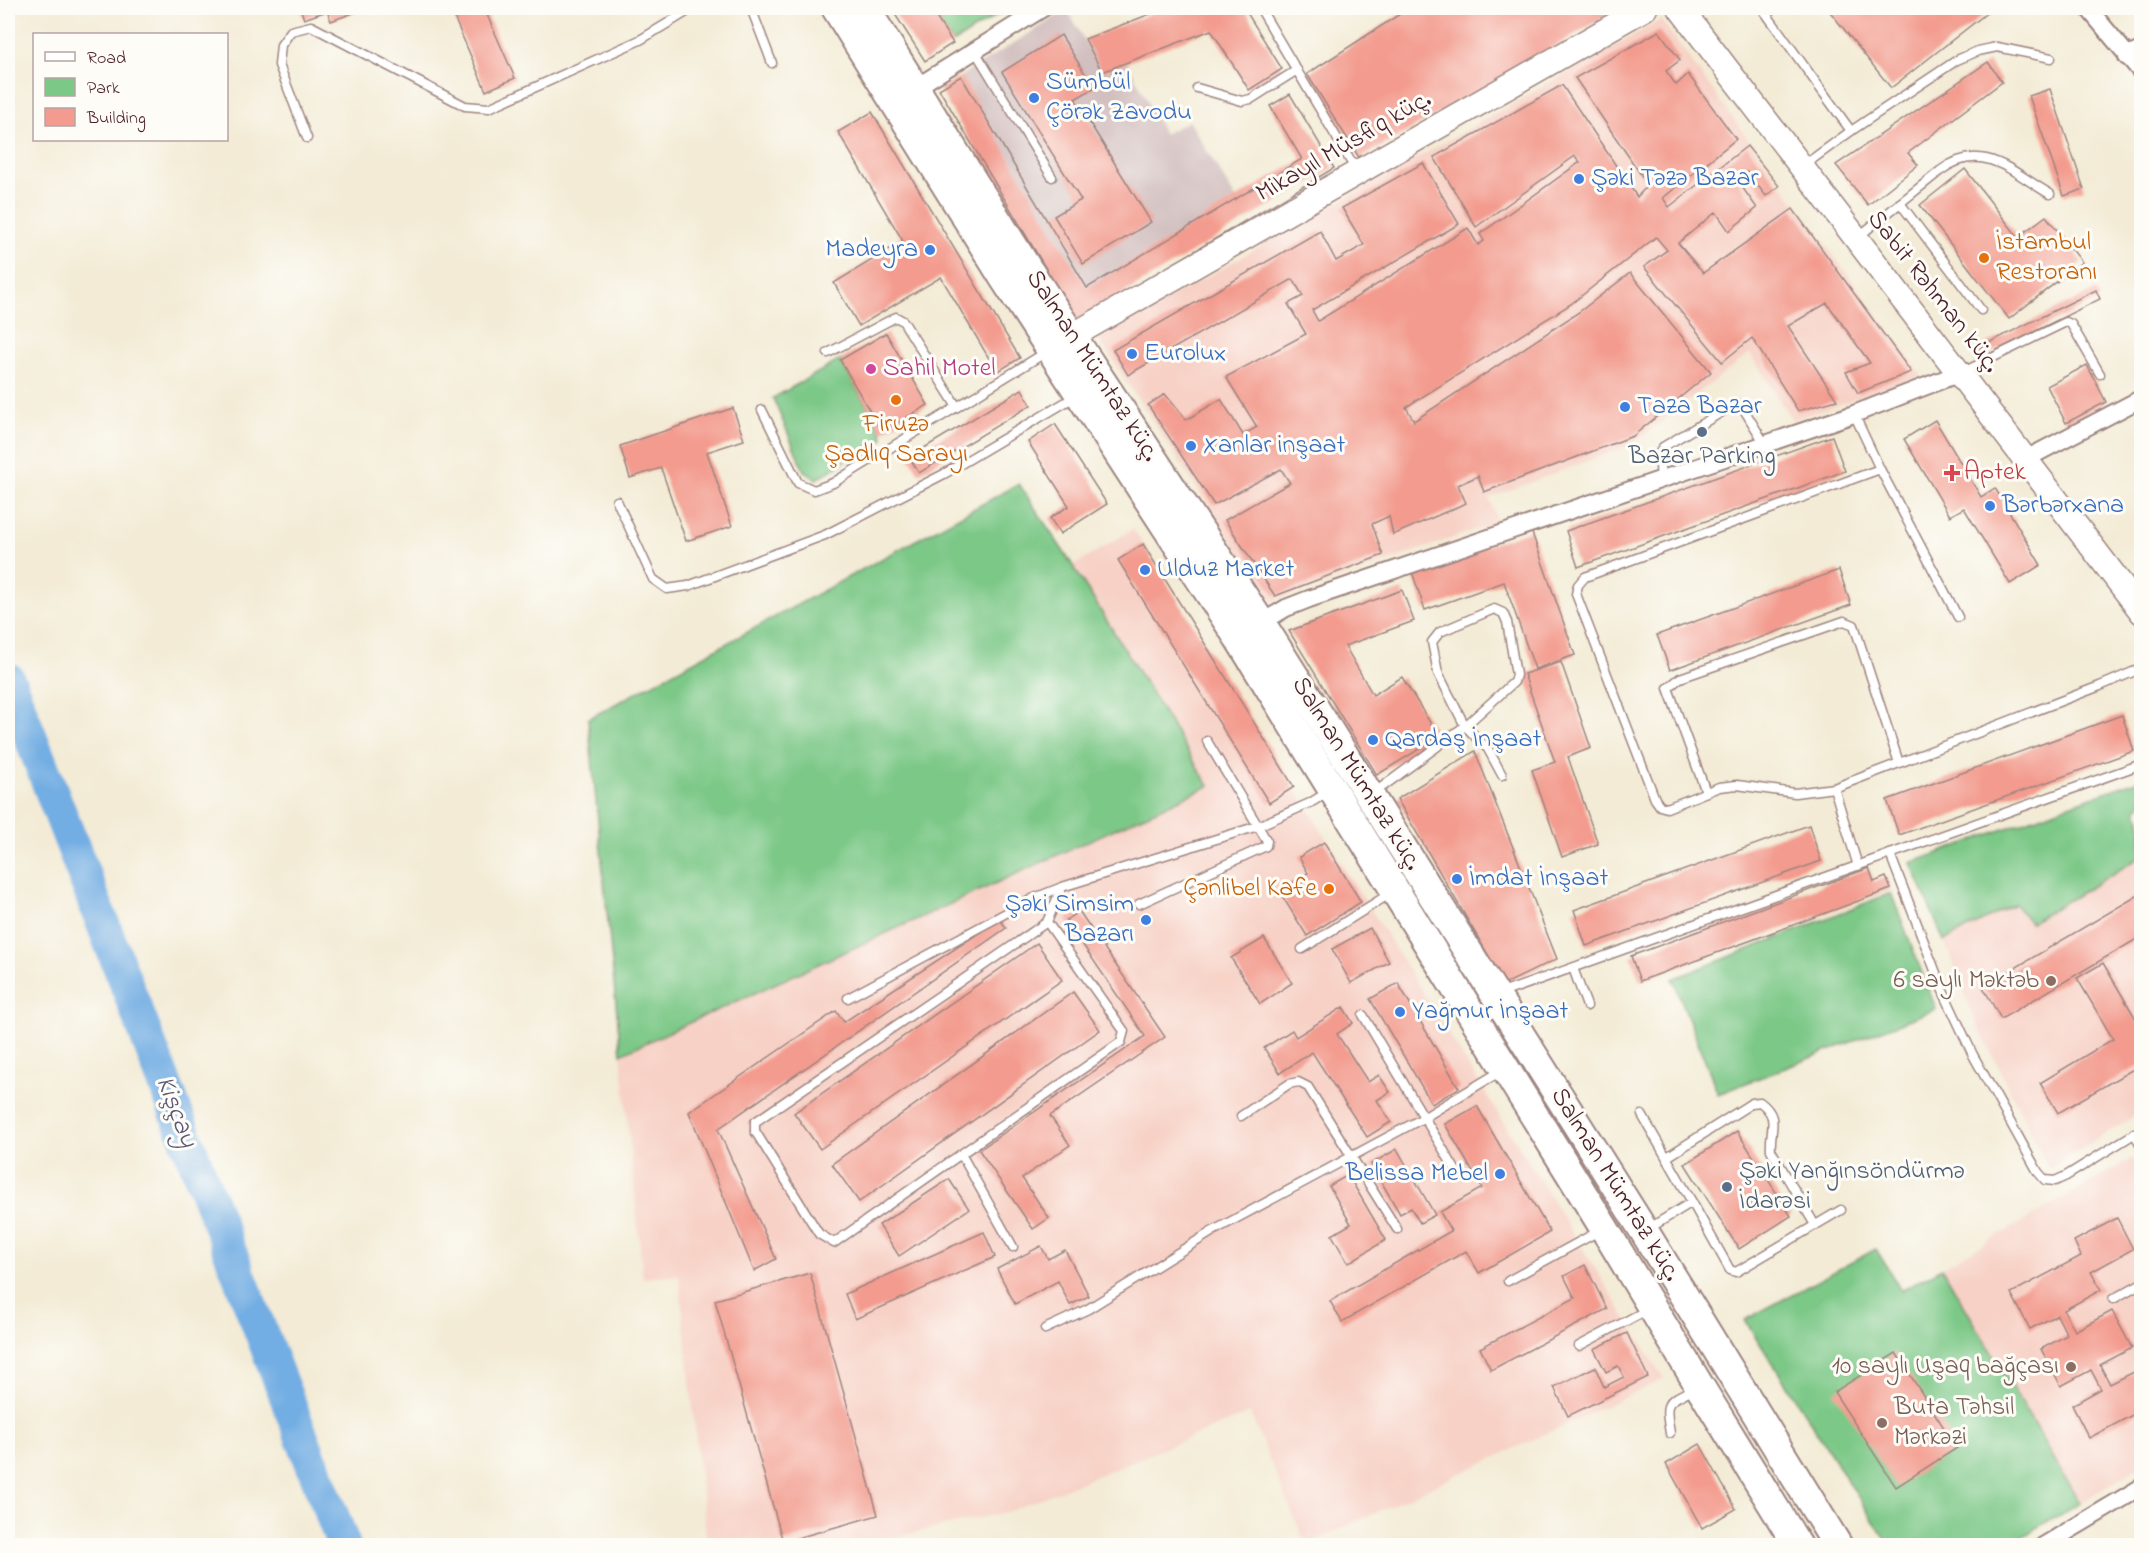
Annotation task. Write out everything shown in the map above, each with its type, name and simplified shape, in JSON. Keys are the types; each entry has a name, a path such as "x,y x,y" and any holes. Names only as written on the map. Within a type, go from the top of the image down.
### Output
{"highway":[{"path":"836,8 904,94 1061,343 1080,394 1238,637 1611,1238 1798,1545"},
{"path":"866,8 904,94"},
{"name":"Salman Mümtaz küç.","path":"1061,343 1261,623 1644,1231 1838,1545"},
{"path":"1331,790 1363,785"},
{"path":"1378,865 1404,850"},
{"path":"1611,1238 1644,1231"}],"main road":[{"name":"Mikayıl Müsfiq küç.","path":"1061,343 1645,8"},
{"name":"Sabit Rəhman küç.","path":"1680,8 2142,612"}],"street":[{"path":"904,94 1043,8"},
{"path":"2088,8 2134,53 2142,73"},
{"path":"1261,623 1286,608 1309,599 1854,414 1960,373"},
{"path":"2026,459 2142,398"},
{"path":"2043,1545 2140,1488"}],"lane":[{"path":"307,138 279,65 281,45 291,31 310,26 465,106 489,108 640,40 693,8"},
{"path":"751,8 772,63"},
{"path":"1260,8 1358,172"},
{"path":"1762,8 1851,131"},
{"path":"1801,168 1851,131 1957,60 1978,51 1997,47 2051,58"},
{"path":"975,51 1052,177"},
{"path":"1197,88 1242,101 1251,99 1297,70"},
{"path":"1855,239 1952,162 1963,158 1992,159 2050,194"},
{"path":"1900,203 1981,310"},
{"path":"828,354 896,317 903,321 957,407"},
{"path":"1960,373 2066,322 2071,324 2100,374"},
{"path":"762,410 798,483 814,490 833,483 1061,343"},
{"path":"617,501 653,579 667,589 688,586 834,531 944,474 1080,394"},
{"path":"1661,479 1659,454 1663,447 1737,403 1743,408 1765,444"},
{"path":"1854,414 1880,469 1958,617"},
{"path":"1880,469 1585,577 1578,585 1576,594 1655,800 1660,806 1666,808 1719,787 1737,785 1795,793 1834,788 2142,668"},
{"path":"1363,785 1465,726 1514,682 1516,675 1507,622 1503,613 1494,609 1440,632 1432,642 1438,673 1465,726 1488,749 1502,775"},
{"path":"1706,792 1668,688 1680,678 1844,621 1854,626 1899,764"},
{"path":"1140,904 1262,850 1266,846 1267,842 1208,741"},
{"path":"1496,995 2139,765"},
{"path":"1834,788 1858,866"},
{"path":"848,998 1032,899 1062,887 1258,826 1310,803 1331,790"},
{"path":"1890,854 1943,991 1973,1055 2038,1172 2045,1180 2055,1181 2138,1131 2142,1147"},
{"path":"1047,922 1124,1031 1121,1042 834,1243 819,1234 755,1131 754,1122 1047,922 1062,887"},
{"path":"1302,949 1394,891"},
{"path":"1573,968 1587,1006"},
{"path":"1363,1015 1459,1176"},
{"path":"1045,1329 1088,1309 1212,1231 1425,1117 1505,1069"},
{"path":"1241,1116 1289,1084 1298,1082 1308,1087 1397,1229"},
{"path":"1667,1157 1752,1103 1760,1102 1772,1116 1771,1150 1815,1225"},
{"path":"1642,1115 1730,1270 1736,1272 1841,1210"},
{"path":"961,1154 1013,1247"},
{"path":"1644,1231 1692,1202"},
{"path":"1508,1281 1611,1238"},
{"path":"2113,1299 2142,1283"},
{"path":"1579,1346 1652,1307"},
{"path":"1670,1433 1666,1408 1669,1403 1699,1385"}],"shaded area":[{"name":"Sümbül Çörək Zavodu","path":"1067,10 1102,71 1128,63 1164,134 1189,121 1236,199 1087,288 961,76"},
{"name":"Şəki Təzə Bazar","path":"1661,20 1922,376 1792,420 1750,353 1632,444 1489,498 1498,522 1272,602 1098,338"},
{"name":"Şəki Simsim Bazarı","path":"1133,529 1664,1379 1306,1545 1250,1413 1010,1511 861,1545 707,1545 679,1275 643,1278 621,1054 1209,786 1073,566"},
{"name":"6 saylı Məktəb","path":"2141,857 2141,1112 2049,1169 1976,1022 1944,941 2015,903 2031,923"},
{"name":"10 saylı Uşaq bağçası","path":"2133,1158 2142,1173 2141,1466 2080,1503 1942,1268"}],"green space":[{"path":"930,8 1008,8 953,43"},
{"path":"840,360 882,432 883,439 816,479 804,471 773,398"},
{"path":"1019,484 1073,566 1209,786 621,1054 588,719"},
{"path":"2141,779 2141,805 2136,809 2141,819 2141,857 2030,923 2015,904 1944,941 1911,863"},
{"path":"1891,893 1936,1009 1718,1094 1673,979"},
{"path":"1876,1249 1901,1291 1942,1268 2080,1503 2008,1545 1889,1545 1745,1320"}],"building":[{"path":"300,8 367,8 331,21 327,11 304,19"},
{"path":"450,8 484,8 515,78 486,91"},
{"path":"891,8 930,8 953,43 925,61"},
{"path":"1166,8 1244,8 1282,69 1249,90 1211,30 1102,72 1085,39"},
{"path":"1409,8 1620,8 1360,159 1307,74"},
{"path":"1827,8 1993,8 1891,88"},
{"name":"Şəki Təzə Bazar","path":"1659,31 1680,60 1666,71 1676,85 1688,74 1736,139 1663,198 1669,207 1747,146 1779,186 1766,196 1747,172 1737,180 1757,208 1729,231 1716,212 1678,243 1703,273 1793,209 1911,372 1858,393 1846,372 1870,363 1827,303 1788,326 1837,400 1798,411 1752,338 1722,362 1644,267 1667,250 1656,237 1571,304 1406,407 1414,421 1579,312 1630,273 1711,372 1633,436 1484,492 1478,476 1458,485 1466,503 1393,535 1389,516 1372,524 1383,555 1275,596 1225,520 1290,483 1281,469 1214,505 1148,405 1165,394 1186,420 1221,399 1243,435 1257,427 1226,377 1306,334 1288,304 1303,296 1293,279 1128,375 1113,350 1320,231 1336,261 1364,245 1342,208 1423,163 1459,224 1312,310 1318,321 1468,228 1478,245 1484,241 1480,234 1580,162 1575,156 1476,227 1434,157 1562,85 1637,197 1648,185 1575,78"},
{"path":"1061,35 1094,88 1075,99 1151,222 1083,264 1054,216 1081,200 1002,72"},
{"path":"1988,62 2002,82 1908,153 1918,165 1868,205 1836,165"},
{"path":"961,76 1087,288 1302,159 1270,106 1290,94 1334,168 1077,321 939,89"},
{"path":"2050,89 2084,189 2064,196 2029,96"},
{"path":"872,112 1020,358 997,372 941,277 859,326 834,283 903,241 838,132"},
{"path":"1965,169 2018,237 2046,216 2082,262 2009,319 1920,205"},
{"path":"2096,290 2100,299 1983,357 1978,348"},
{"path":"886,333 928,405 882,432 840,360"},
{"path":"2087,365 2106,402 2066,423 2047,386"},
{"path":"1022,389 1031,405 919,473 909,457"},
{"path":"733,408 744,440 707,452 732,526 686,541 661,468 630,478 620,446"},
{"path":"1935,420 1981,497 1995,488 2041,565 2010,584 1964,508 1950,516 1904,439"},
{"path":"1055,424 1107,504 1060,534 1050,518 1069,506 1028,442"},
{"path":"1832,436 1845,471 1578,567 1566,531"},
{"path":"1531,530 1575,655 1535,669 1504,582 1425,610 1412,572"},
{"path":"1143,544 1294,787 1269,803 1118,560"},
{"path":"1839,570 1851,605 1670,670 1657,635"},
{"path":"1402,590 1414,621 1345,646 1373,695 1402,677 1439,737 1377,775 1289,631"},
{"path":"1561,662 1591,748 1568,757 1598,844 1562,857 1532,770 1555,762 1524,674"},
{"path":"2122,715 2134,751 1899,835 1887,800"},
{"path":"1475,751 1557,959 1505,984 1397,799"},
{"path":"1809,825 1821,861 1586,946 1574,910"},
{"path":"1324,842 1361,902 1307,936 1279,891 1308,873 1299,857"},
{"path":"1869,868 1874,882 1886,877 1891,889 1640,981 1631,956"},
{"path":"2142,893 2142,936 2001,1019 1983,987"},
{"path":"1079,911 1165,1037 1050,1116 1070,1145 1022,1178 1049,1218 1033,1229 979,1150 1145,1036 1066,920"},
{"path":"1000,919 1006,928 718,1129 776,1259 754,1271 689,1112 836,1011 844,1022"},
{"path":"1370,928 1389,962 1351,983 1332,949"},
{"path":"1264,938 1292,983 1260,1004 1231,958"},
{"path":"1037,943 1062,980 820,1149 794,1113"},
{"path":"2103,963 2139,1024 2142,1023 2142,1064 2058,1113 2040,1083 2113,1039 2077,978"},
{"path":"1398,983 1459,1088 1432,1104 1370,999"},
{"path":"1073,992 1100,1030 859,1202 832,1164"},
{"path":"1343,1007 1353,1023 1337,1034 1368,1082 1379,1075 1390,1092 1377,1100 1391,1122 1367,1137 1312,1052 1280,1073 1264,1048 1292,1030 1296,1037"},
{"path":"1477,1106 1550,1232 1479,1273 1466,1251 1342,1322 1330,1301 1451,1231 1440,1212 1482,1188 1445,1124"},
{"path":"1737,1131 1791,1216 1739,1249 1685,1164"},
{"path":"1397,1149 1435,1215 1420,1223 1411,1208 1400,1214 1371,1164"},
{"path":"1348,1175 1386,1240 1348,1263 1332,1235 1351,1224 1329,1186"},
{"path":"949,1179 969,1209 899,1256 879,1225"},
{"path":"2117,1218 2133,1249 2091,1272 2101,1290 2064,1310 2075,1331 2112,1311 2132,1348 2100,1365 2110,1384 2142,1368 2142,1410 2089,1438 2072,1405 2101,1389 2091,1370 2061,1386 2041,1349 2067,1335 2057,1315 2030,1329 2011,1293 2081,1256 2074,1241"},
{"path":"984,1232 995,1257 855,1319 845,1294"},
{"path":"1041,1246 1048,1259 1065,1250 1089,1296 1070,1305 1058,1281 1015,1304 997,1269"},
{"path":"1585,1265 1607,1309 1491,1370 1480,1348 1575,1298 1564,1276"},
{"path":"810,1273 878,1515 783,1542 715,1300"},
{"path":"1627,1333 1648,1377 1568,1416 1554,1387 1595,1367 1604,1387 1624,1377 1618,1366 1606,1372 1594,1349"},
{"path":"1896,1353 1957,1448 1896,1487 1834,1392"},
{"path":"1700,1444 1736,1509 1702,1528 1666,1464"}],"waterway":[{"name":"Kişçay","path":"8,679 344,1546"}],"place":[{"name":"Sümbül Çörək Zavodu","path":"1034,98"},
{"name":"Şəki Təzə Bazar","path":"1579,179"},
{"name":"Madeyra","path":"930,250"},
{"name":"İstambul Restoranı","path":"1984,258"},
{"name":"Eurolux","path":"1132,354"},
{"name":"Sahil Motel","path":"871,369"},
{"name":"Firuzə Şadlıq Sarayı","path":"896,400"},
{"name":"Taza Bazar","path":"1625,407"},
{"name":"Bazar Parking","path":"1702,432"},
{"name":"Xanlar inşaat","path":"1191,446"},
{"name":"Aptek","path":"1952,473"},
{"name":"Bərbərxana","path":"1990,506"},
{"name":"Ulduz Market","path":"1145,570"},
{"name":"Qardaş İnşaat","path":"1373,740"},
{"name":"İmdat İnşaat","path":"1457,879"},
{"name":"Çənlibel Kafe","path":"1329,889"},
{"name":"Şəki Simsim Bazarı","path":"1146,920"},
{"name":"6 saylı Məktəb","path":"2051,981"},
{"name":"Yağmur İnşaat","path":"1400,1012"},
{"name":"Belissa Mebel","path":"1500,1174"},
{"name":"Şəki Yanğınsöndürmə İdarəsi","path":"1727,1187"},
{"name":"10 saylı Uşaq bağçası","path":"2071,1367"},
{"name":"Buta Təhsil Mərkəzi","path":"1882,1423"}]}
